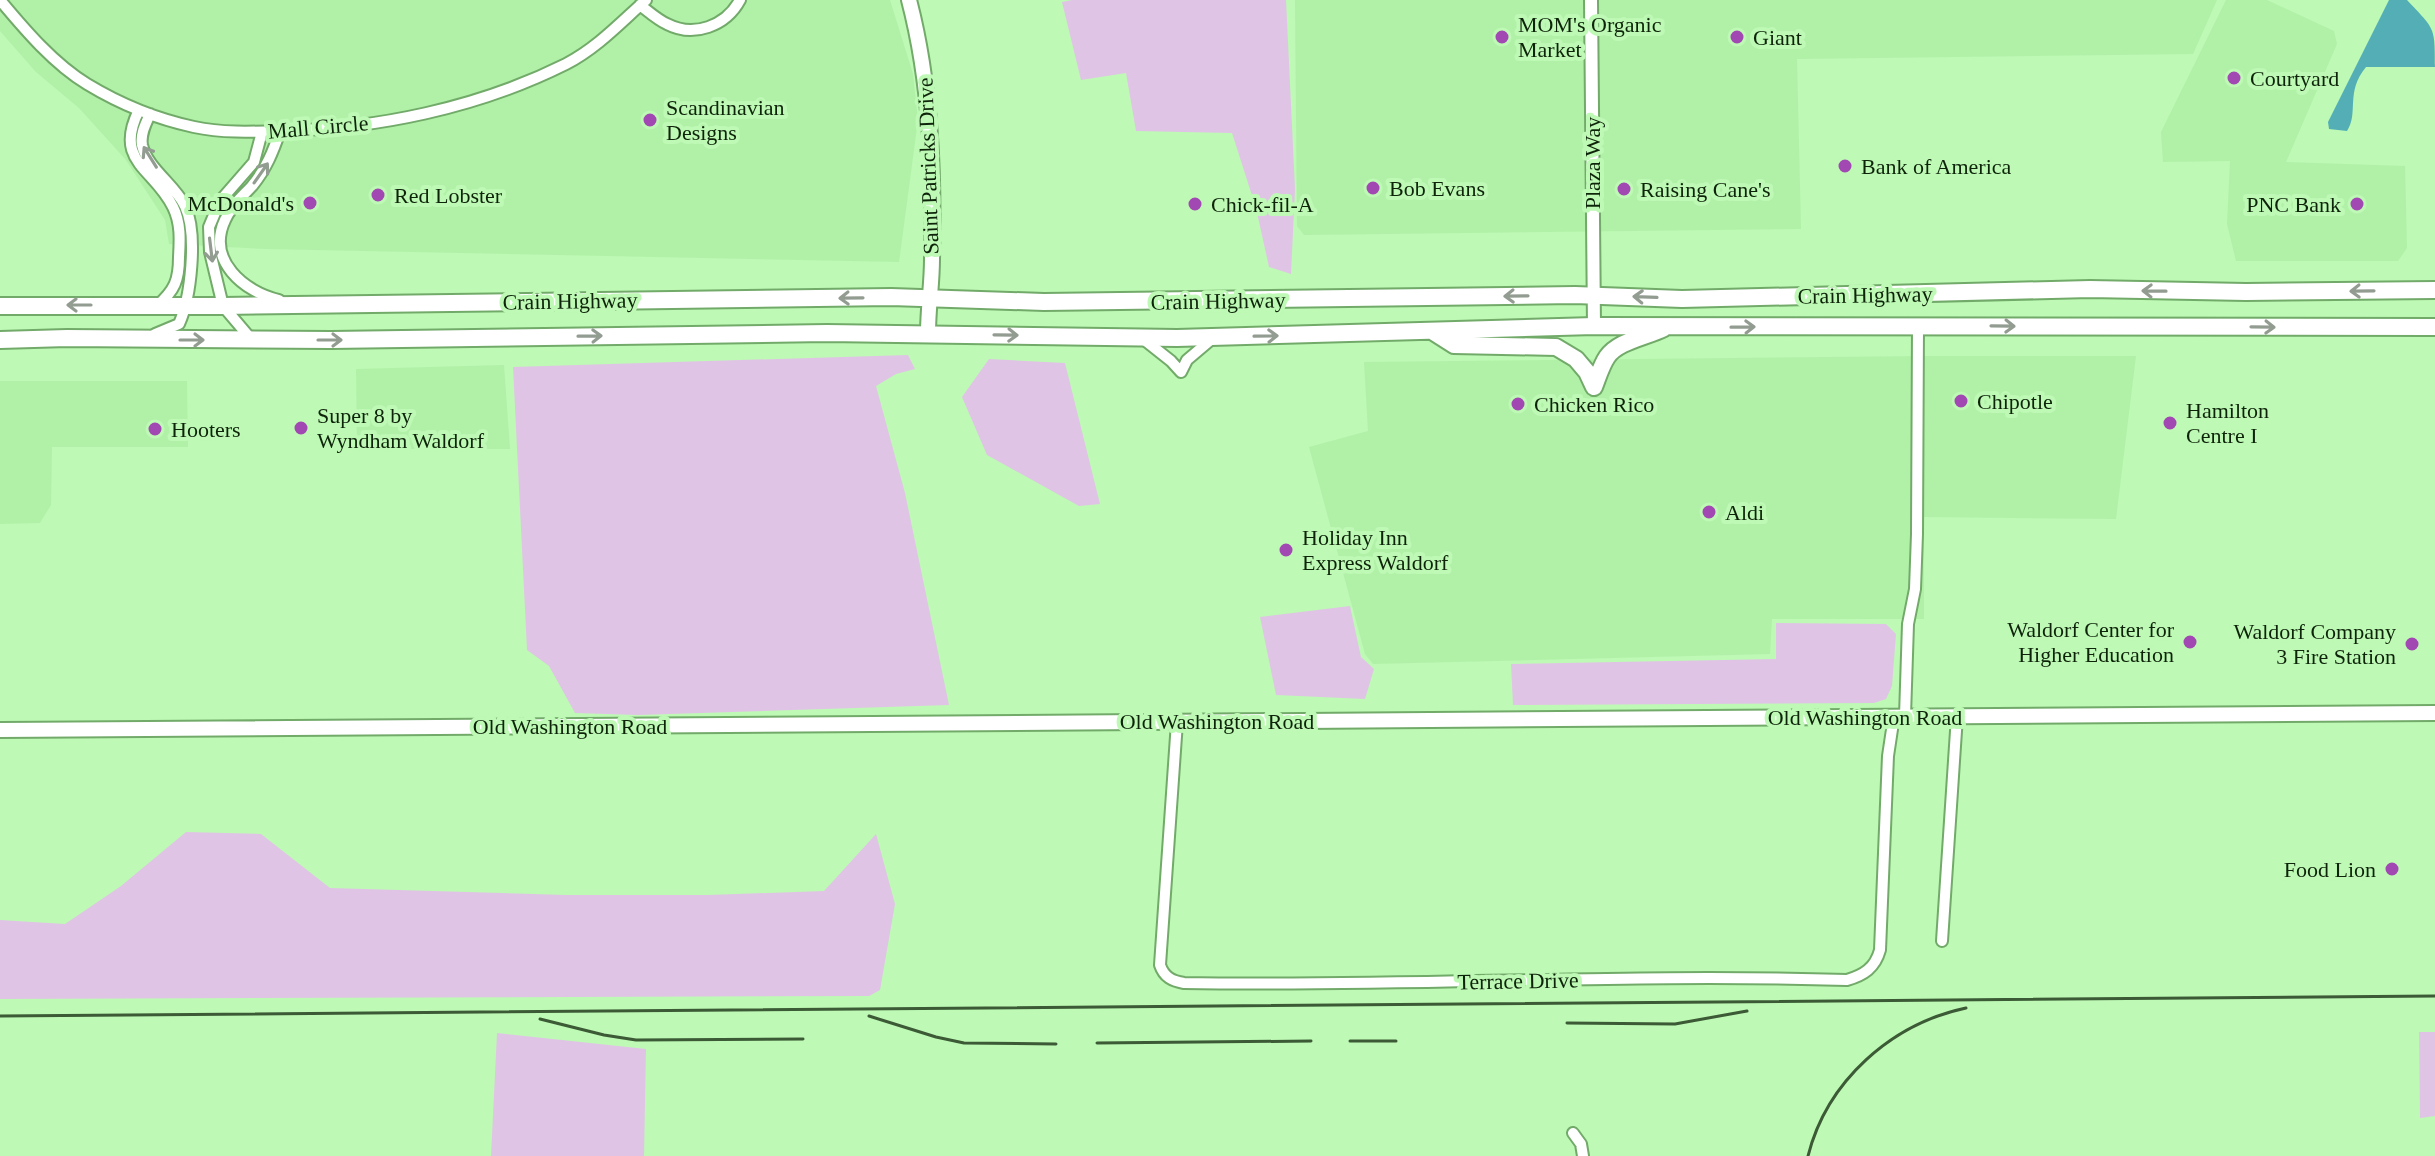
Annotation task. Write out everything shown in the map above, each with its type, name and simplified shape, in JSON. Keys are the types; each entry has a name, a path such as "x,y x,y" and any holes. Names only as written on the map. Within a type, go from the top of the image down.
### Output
{"highway":[{"name":"Crain Highway","path":"0,306 929,297 1044,302 1594,295 1682,299 2090,289 2246,292 2435,290"},
{"name":"Crain Highway","path":"0,340 928,333 1215,337 1594,326 2435,328"},
{"path":"1432,331 1454,345 1556,347 1576,359 1594,387 1607,357 1614,349 1665,327"}],"main road":[{"name":"Saint Patricks Drive","path":"909,0 923,63 928,105 932,259 928,333"},
{"name":"Old Washington Road","path":"0,730 2435,713"}],"street":[{"name":"Mall Circle","path":"0,0 74,75 104,94 145,112 196,128 262,132 332,130 466,103 566,64 605,37 643,3"},
{"path":"643,3 666,24 691,29 716,25 727,18 740,0"},
{"name":"Plaza Way","path":"1591,0 1594,326"},
{"path":"145,112 130,136 131,150 138,164 174,208 180,230 179,280 157,306"},
{"path":"132,340 179,324 187,306 191,244 190,221 182,200 142,145 145,112"},
{"path":"280,131 271,158 223,223 222,250 234,277 247,289 259,296 297,304"},
{"path":"252,340 223,306 210,252 209,227 220,201 254,162 262,132"},
{"path":"1899,716 1908,624 1915,589 1918,326"},
{"path":"1140,337 1181,372 1187,360 1215,337"},
{"name":"Terrace Drive","path":"1177,722 1160,965 1163,972 1174,981 1184,983 1309,985 1389,981 1847,980 1859,976 1875,964 1880,950 1888,756 1899,716"},
{"path":"1942,941 1957,716"},
{"path":"1573,1133 1581,1144 1583,1156"}],"shaded area":[{"path":"0,0 890,0 913,74 918,120 899,262 266,249 169,244 165,220 126,160 79,108 36,72 0,31"},
{"path":"1286,0 1295,189 1291,274 1269,267 1256,208 1232,133 1136,131 1126,73 1081,80 1062,2"},
{"path":"1295,0 2217,0 2193,54 1797,59 1801,229 1304,235 1297,226"},
{"path":"2226,0 2267,0 2334,31 2337,44 2286,162 2405,166 2407,248 2398,261 2236,261 2227,224 2230,161 2163,162 2161,132"},
{"path":"908,355 915,369 896,374 876,386 905,493 949,705 638,715 575,713 549,666 527,650 513,367"},
{"path":"2136,356 2116,519 1924,517 1924,619 1772,619 1770,654 1373,664 1365,654 1309,447 1368,431 1364,362"},
{"path":"989,359 1065,363 1100,504 1079,506 987,455 962,397"},
{"path":"504,365 510,449 357,449 356,369"},
{"path":"0,381 187,381 188,447 52,447 51,505 40,523 0,524"},
{"path":"1350,606 1361,657 1374,669 1365,699 1276,695 1260,617"},
{"path":"1776,623 1886,624 1896,634 1892,686 1886,699 1874,703 1513,705 1511,664 1776,659"},
{"path":"186,832 261,834 330,888 566,895 824,891 876,834 895,904 880,990 869,996 0,999 0,920 65,924 121,886"},
{"path":"2419,1032 2435,1032 2435,1116 2420,1118"},
{"path":"497,1033 646,1049 644,1156 491,1156"}],"water":[{"path":"2389,0 2407,0 2432,29 2435,67 2366,67 2356,85 2347,131 2329,129 2328,122"}],"railway":[{"path":"0,1016 2435,996"},
{"path":"1808,1156 1830,1103 1866,1060 1912,1027 1966,1008"},
{"path":"1567,1023 1675,1024 1747,1011"},
{"path":"869,1016 964,1043 1056,1044"},
{"path":"540,1019 636,1040 803,1039"},
{"path":"1097,1043 1311,1041"},
{"path":"1350,1041 1396,1041"}],"place":[{"name":"MOM's Organic Market","path":"1502,37"},
{"name":"Giant","path":"1737,37"},
{"name":"Courtyard","path":"2234,78"},
{"name":"Scandinavian Designs","path":"650,120"},
{"name":"Bank of America","path":"1845,166"},
{"name":"Bob Evans","path":"1373,188"},
{"name":"Raising Cane's","path":"1624,189"},
{"name":"Red Lobster","path":"378,195"},
{"name":"McDonald's","path":"310,203"},
{"name":"Chick-fil-A","path":"1195,204"},
{"name":"PNC Bank","path":"2357,204"},
{"name":"Chipotle","path":"1961,401"},
{"name":"Chicken Rico","path":"1518,404"},
{"name":"Hamilton Centre I","path":"2170,423"},
{"name":"Super 8 by Wyndham Waldorf","path":"301,428"},
{"name":"Hooters","path":"155,429"},
{"name":"Aldi","path":"1709,512"},
{"name":"Holiday Inn Express Waldorf","path":"1286,550"},
{"name":"Waldorf Center for Higher Education","path":"2190,642"},
{"name":"Waldorf Company 3 Fire Station","path":"2412,644"},
{"name":"Food Lion","path":"2392,869"}]}
